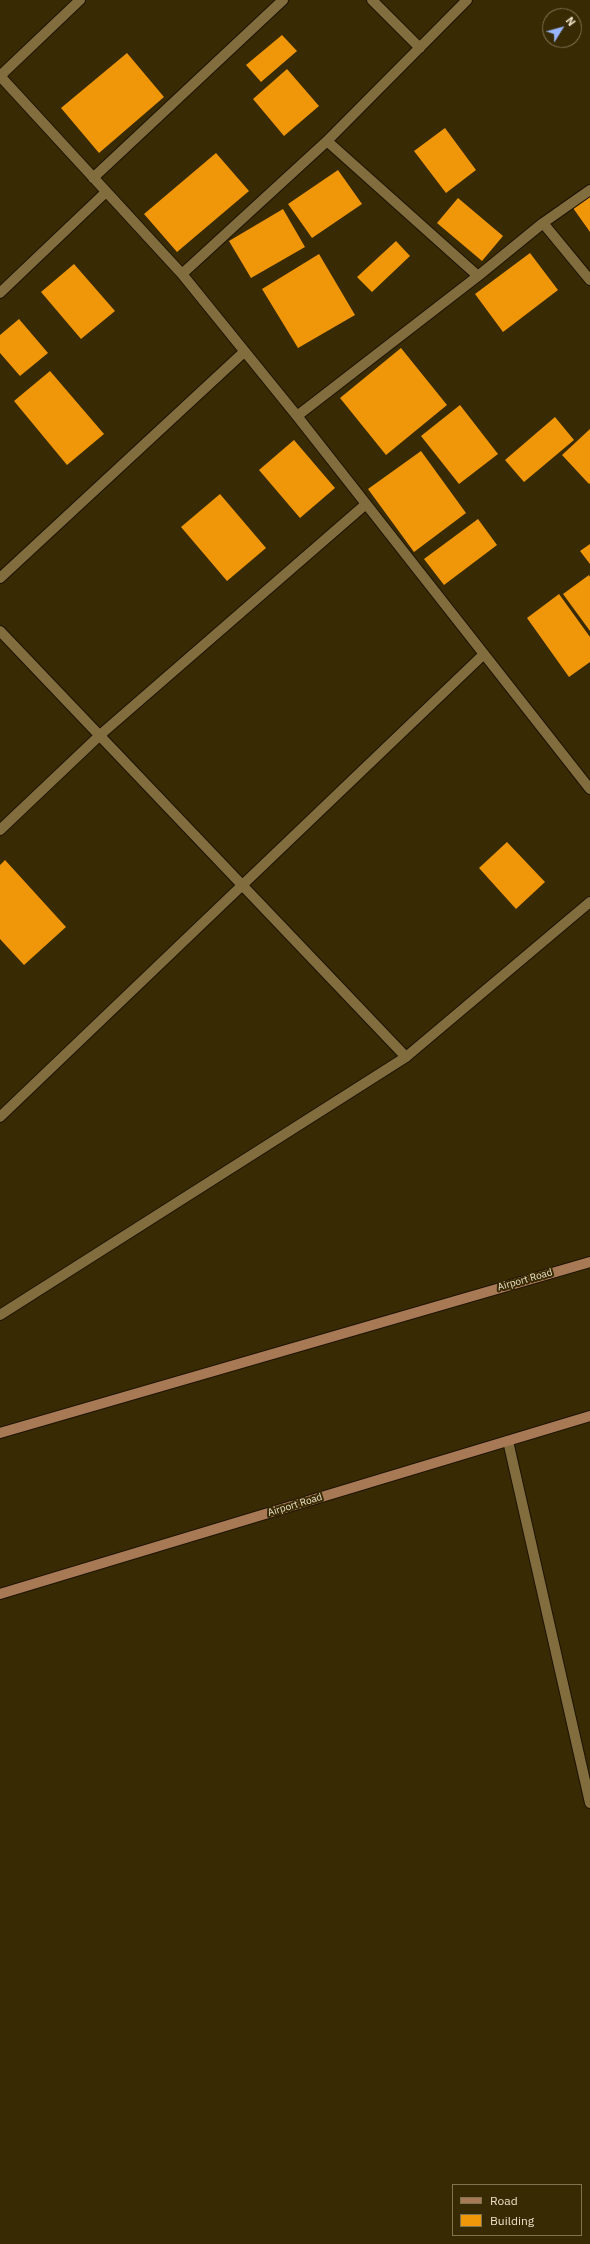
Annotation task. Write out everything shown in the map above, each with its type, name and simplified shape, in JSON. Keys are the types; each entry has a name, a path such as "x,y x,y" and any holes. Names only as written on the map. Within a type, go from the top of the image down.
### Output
{"main road":[{"name":"Airport Road","path":"0,1433 590,1262"},
{"name":"Airport Road","path":"0,1594 590,1416"}],"street":[{"path":"80,0 0,76 182,274 297,416 590,789"},
{"path":"93,178 283,0"},
{"path":"372,0 420,48"},
{"path":"182,274 327,141 467,0"},
{"path":"327,141 478,276"},
{"path":"297,416 478,276 543,223 590,190"},
{"path":"0,293 106,192"},
{"path":"543,223 590,280"},
{"path":"0,578 244,352"},
{"path":"0,830 100,736 366,504"},
{"path":"0,631 406,1057"},
{"path":"0,1116 484,654"},
{"path":"0,1315 406,1057 590,902"},
{"path":"508,1441 590,1803"}],"building":[{"path":"282,35 297,51 261,82 246,65"},
{"path":"127,53 164,97 99,153 61,108"},
{"path":"287,69 319,106 284,136 253,99"},
{"path":"445,128 476,170 446,193 414,151"},
{"path":"216,153 249,191 177,252 144,214"},
{"path":"338,170 362,204 312,238 288,204"},
{"path":"590,195 590,232 573,208"},
{"path":"458,198 503,236 482,261 437,223"},
{"path":"283,209 305,247 251,278 229,241"},
{"path":"396,241 410,256 372,292 357,277"},
{"path":"530,253 558,290 503,332 475,294"},
{"path":"319,254 355,315 298,348 262,289"},
{"path":"74,264 115,311 81,339 41,292"},
{"path":"19,319 48,353 20,376 0,353 0,335"},
{"path":"401,348 447,405 386,455 340,398"},
{"path":"50,371 104,434 67,465 14,401"},
{"path":"460,405 498,454 459,484 421,436"},
{"path":"555,417 574,440 524,482 505,460"},
{"path":"590,429 590,483 589,484 562,455"},
{"path":"294,440 335,488 300,518 259,470"},
{"path":"421,451 466,513 414,552 368,489"},
{"path":"220,494 266,548 227,581 181,527"},
{"path":"478,519 497,545 444,585 424,559"},
{"path":"590,544 590,564 580,551"},
{"path":"589,575 590,577 590,631 563,594"},
{"path":"559,594 590,637 590,662 569,677 527,618"},
{"path":"507,842 545,882 516,909 479,868"},
{"path":"5,860 66,927 24,965 0,939 0,865"}]}
